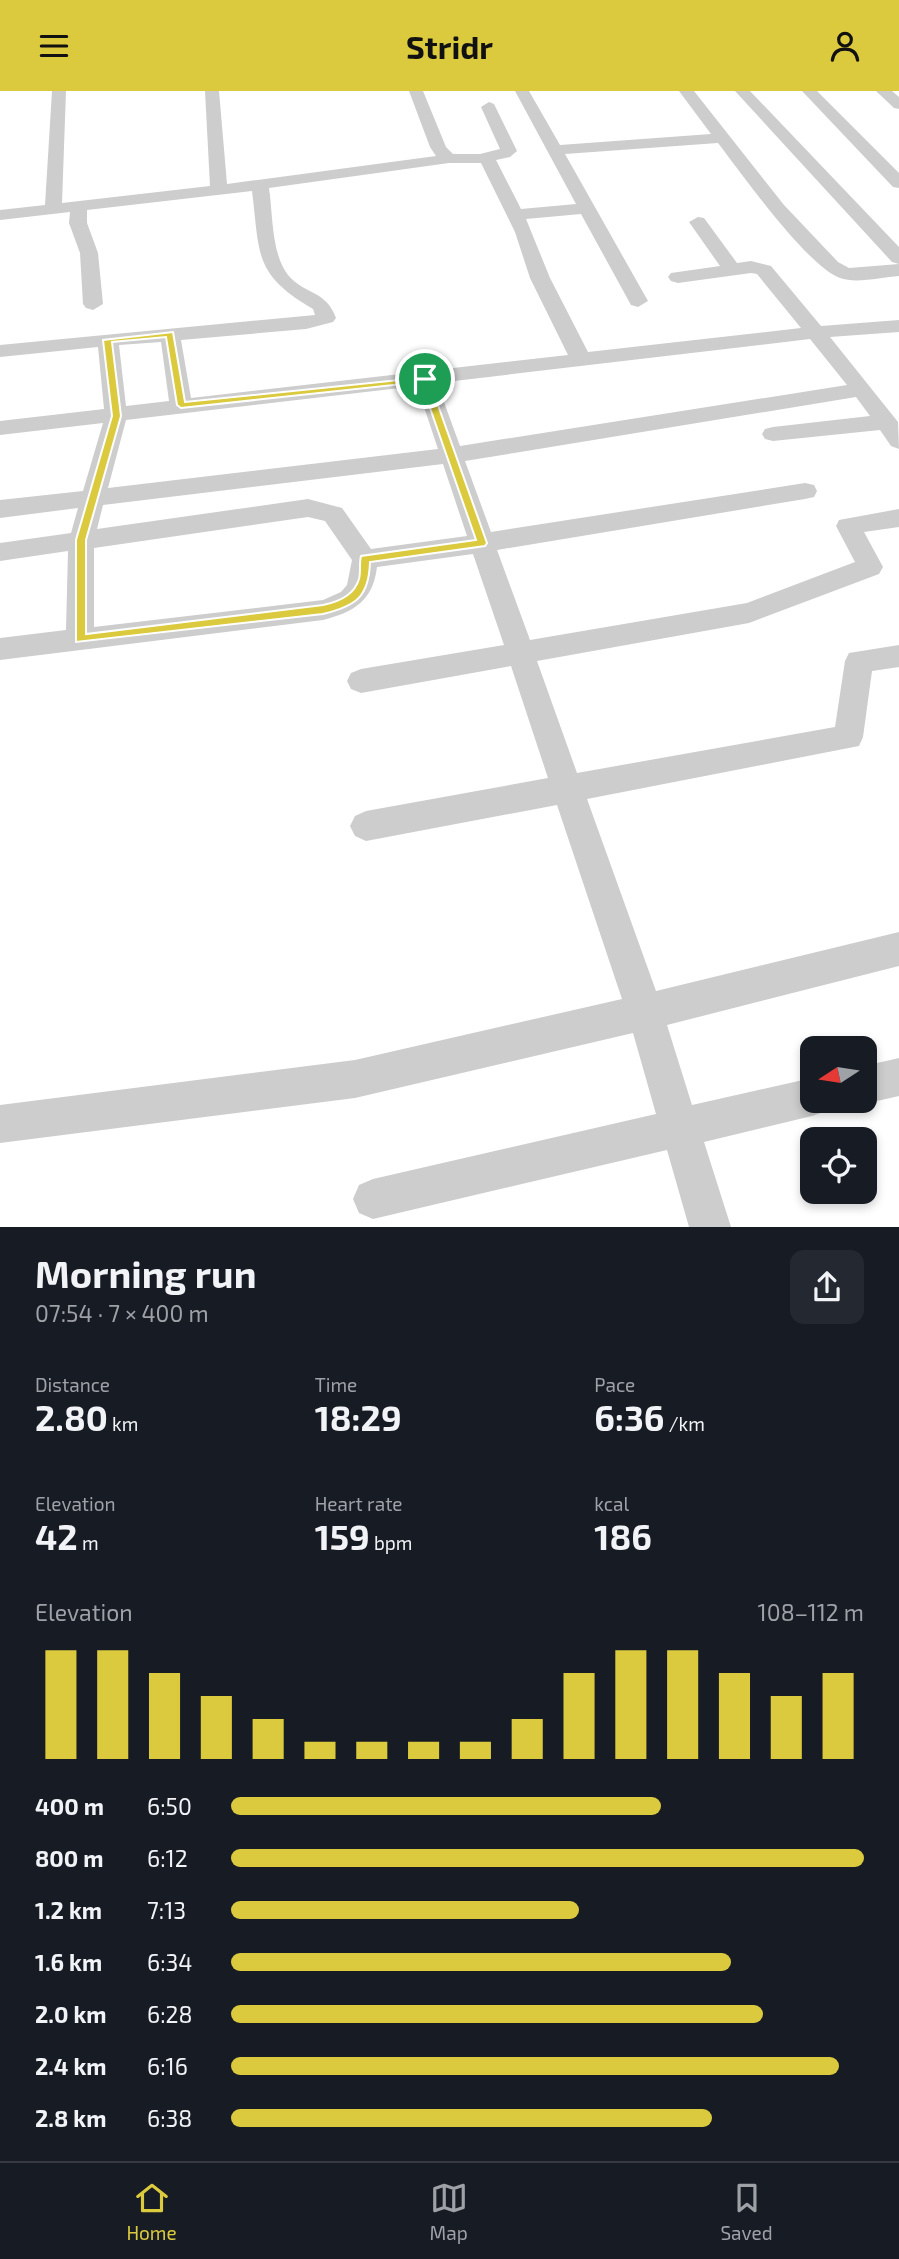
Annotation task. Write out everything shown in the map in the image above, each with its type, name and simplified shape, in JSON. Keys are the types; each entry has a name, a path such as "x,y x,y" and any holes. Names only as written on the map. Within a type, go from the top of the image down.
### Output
{"street":[{"path":"53,208 59,91"},
{"path":"212,91 219,190"},
{"path":"416,91 438,147 447,159"},
{"path":"522,91 638,301"},
{"path":"686,91 778,209 831,266 838,271 855,274 899,271"},
{"path":"742,91 899,258"},
{"path":"809,91 899,183"},
{"path":"883,91 899,106"},
{"path":"0,215 506,154 509,151 489,107"},
{"path":"556,150 722,138"},
{"path":"486,157 524,232 540,278 582,361"},
{"path":"0,351 306,323 326,318 323,306 292,287 280,277 272,264 260,184"},
{"path":"79,205 78,223 89,253 93,304"},
{"path":"514,215 587,208"},
{"path":"698,222 732,270"},
{"path":"678,277 751,267 764,270 892,424"},
{"path":"0,428 816,332 899,326"},
{"path":"170,334 181,405"},
{"path":"80,639 81,540 116,416 107,340"},
{"path":"425,379 645,1012 710,1227"},
{"path":"0,509 451,455 862,389"},
{"path":"773,434 892,424"},
{"path":"365,559 805,491"},
{"path":"0,552 319,509 333,514 365,559 364,579 357,594 341,605 323,610 0,649"},
{"path":"362,681 749,613 870,567 848,526 899,518"},
{"path":"366,826 848,737 859,661 899,656"},
{"path":"0,1124 355,1079 645,1012 899,949"},
{"path":"877,1082 899,1077"},
{"path":"373,1199 800,1100"}],"route":[{"path":"170,334 181,405 425,379 482,543 365,559 364,579 357,594 341,605 323,610 80,639 81,540 116,416 107,340 170,334"}]}
